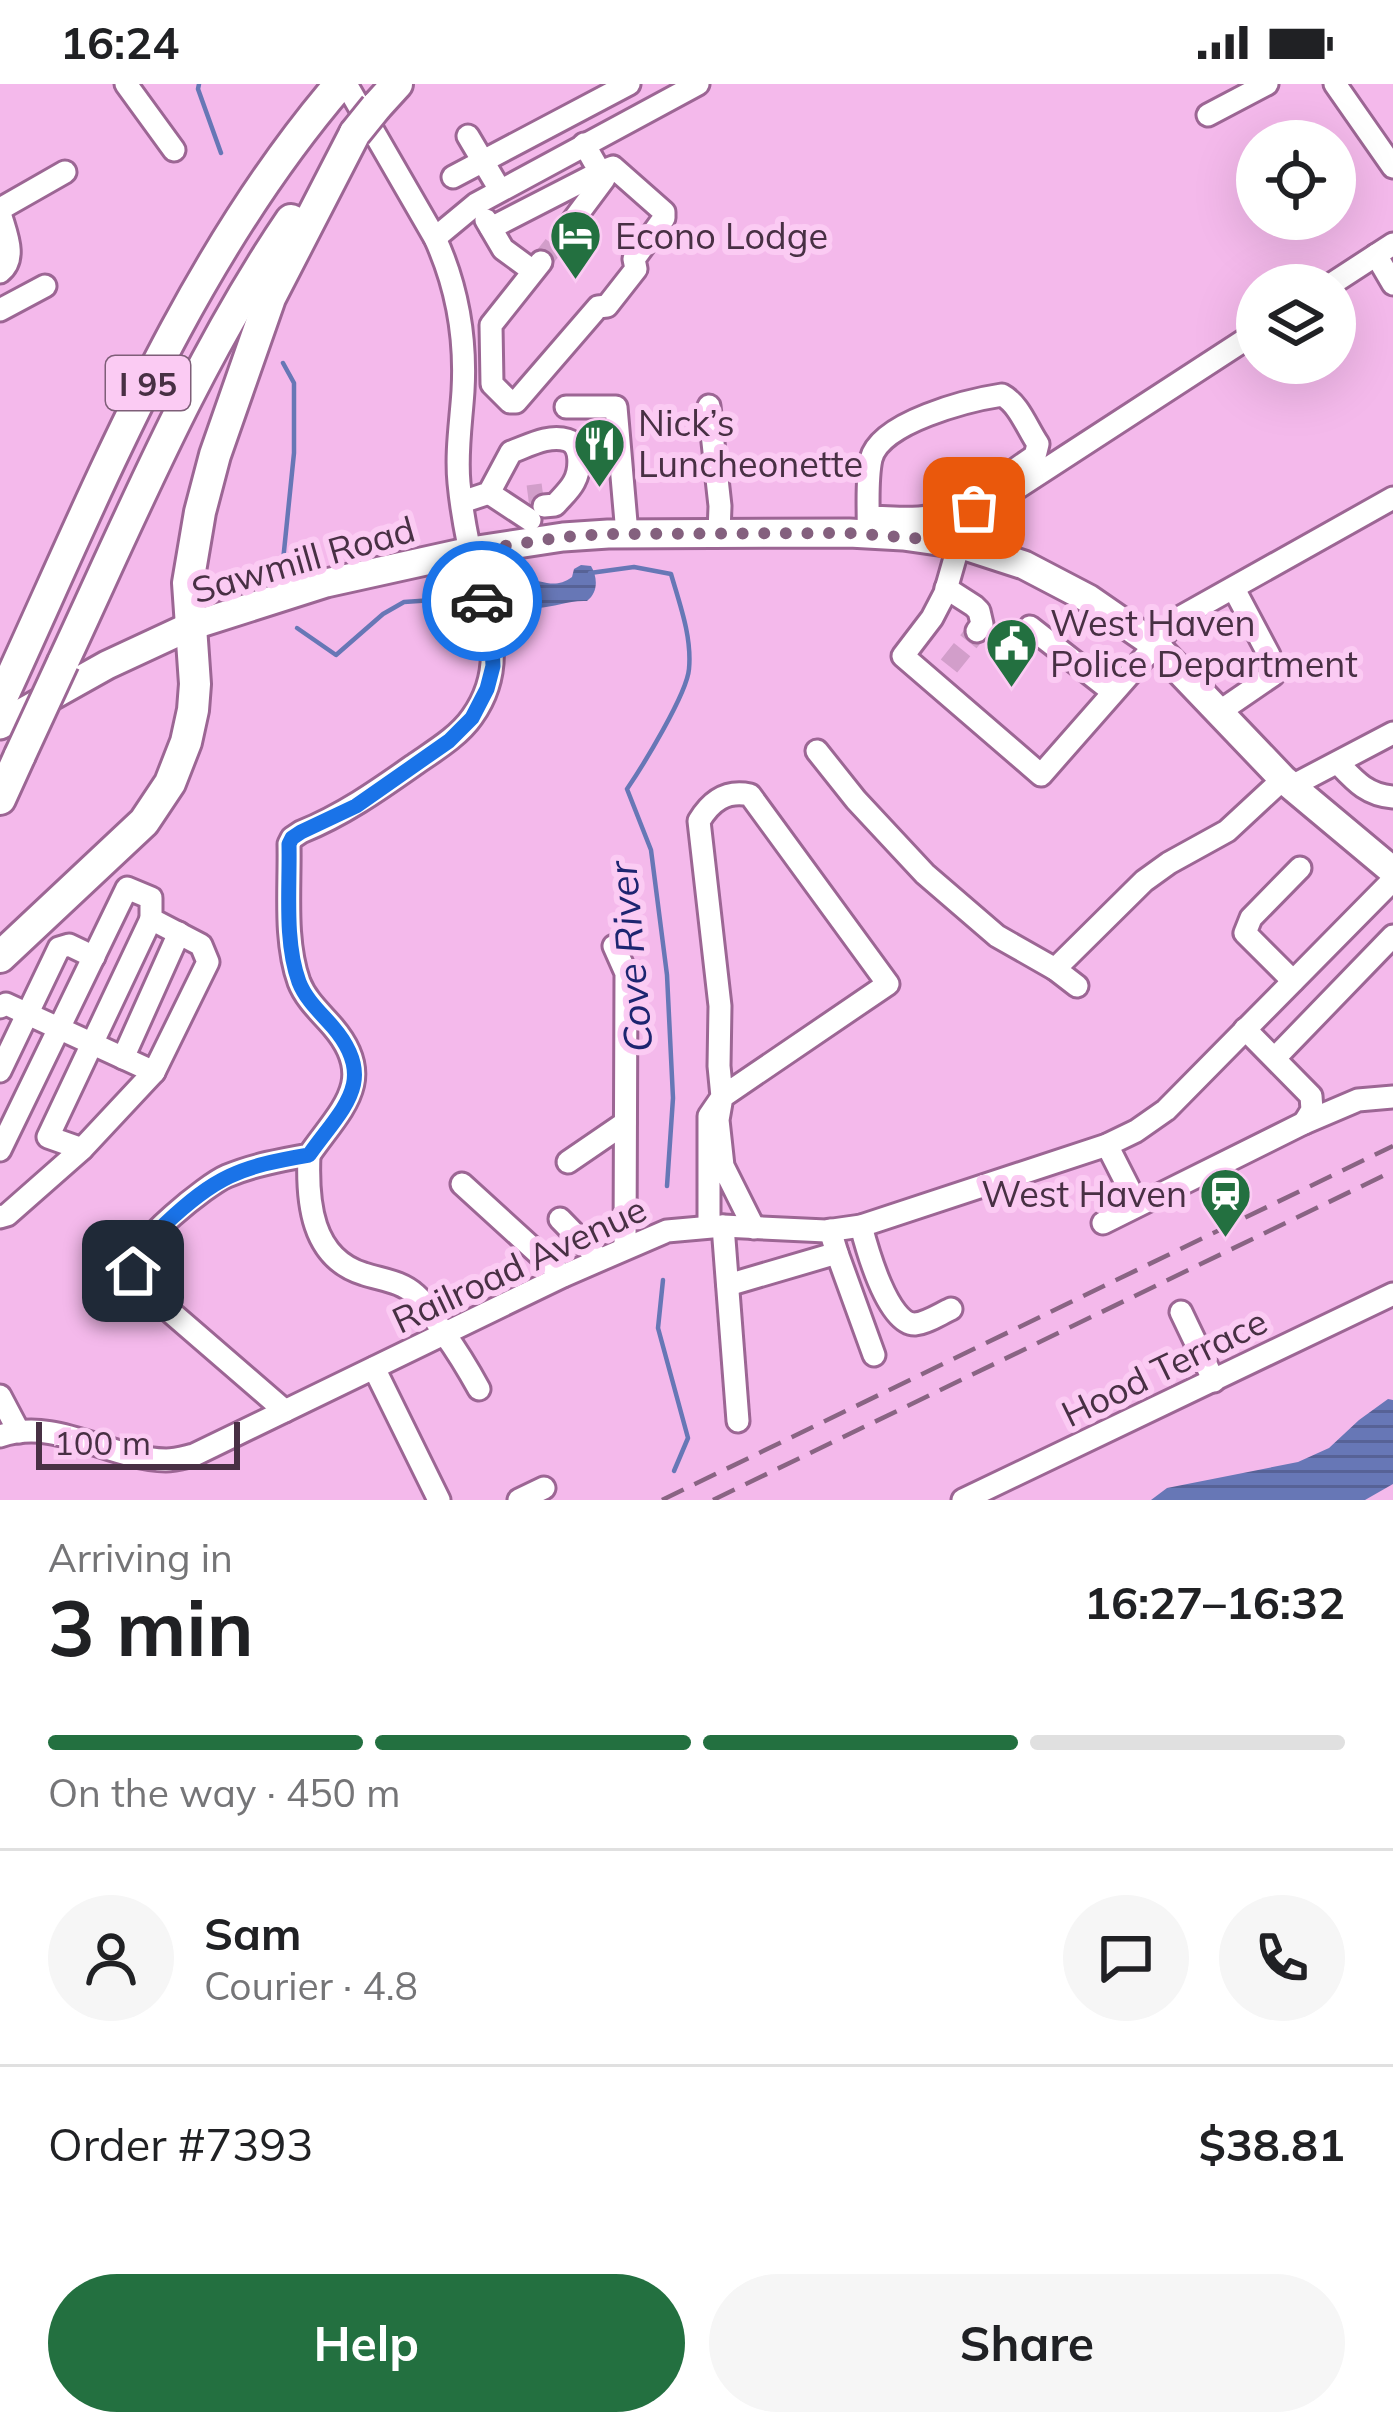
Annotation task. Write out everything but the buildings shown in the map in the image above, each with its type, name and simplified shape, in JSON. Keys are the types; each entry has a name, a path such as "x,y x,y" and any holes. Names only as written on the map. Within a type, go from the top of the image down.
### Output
{"highway":[{"name":"I 95","path":"1,707 170,339 247,212 339,87"},
{"name":"I 95","path":"0,799 211,350 261,265 387,96"},
{"path":"0,957 144,822 170,782 193,710 188,583 200,512 235,392 270,298 355,133"}],"main road":[{"name":"Sawmill Road","path":"1,707 191,626 326,584 471,551 533,508 627,534 868,526 1012,561 1057,580 1154,644 1288,782 1393,876"}],"street":[{"path":"126,84 174,150"},
{"path":"453,177 629,84"},
{"path":"435,238 476,204 584,144 662,93 698,84"},
{"path":"1208,115 1267,84"},
{"path":"1335,84 1393,167"},
{"path":"339,87 445,259 461,325 458,454 462,502 493,657 487,689 477,709 449,741 356,806 301,832 289,844 296,973 309,1000 345,1043 356,1069 352,1091 309,1155 308,1193 311,1214 328,1250 355,1271 414,1292 455,1345 479,1389"},
{"path":"468,136 500,190"},
{"path":"566,230 604,179 584,144"},
{"path":"476,204 503,249 537,266 490,325 492,384 516,402 598,307 608,306 636,269 634,259 664,212 613,167 491,228"},
{"path":"0,272 10,256 0,211 64,172"},
{"path":"1356,268 1384,250 1393,284"},
{"path":"0,310 45,286"},
{"path":"1236,345 976,506 868,526 871,461 880,443 952,405 1001,395 1015,407 1038,444 1038,451 976,506 948,542 946,588 932,618 903,656 1041,776 1179,618 1393,498"},
{"path":"463,388 492,384"},
{"path":"710,406 720,506 718,533"},
{"path":"566,407 616,407 627,534"},
{"path":"462,502 533,508 573,484 578,451 572,442 541,441 508,454 533,508"},
{"path":"946,588 979,611 982,624 977,631"},
{"path":"1220,712 1274,675 1234,589"},
{"path":"1030,628 1113,692"},
{"path":"934,684 949,665"},
{"path":"1055,969 1168,863 1227,831 1288,782 1338,763 1393,733"},
{"path":"817,751 925,874 997,935 1077,986"},
{"path":"1338,763 1363,789 1393,797"},
{"path":"729,1227 707,1175 709,1116 722,1097 888,984 750,795 738,793 708,806 699,820 720,1006 722,1097 718,1120 729,1227 728,1285 738,1421"},
{"path":"1293,981 1245,933 1251,918 1300,868"},
{"name":"Railroad Avenue","path":"9,1434 56,1433 170,1460 194,1454 598,1259 667,1231 862,1226 1108,1145 1158,1116 1393,876"},
{"path":"0,1150 128,888 151,898 151,919 48,1137 82,1149"},
{"path":"0,1216 7,1215 82,1149 154,1072 208,962 201,945 151,919"},
{"path":"123,1058 179,934"},
{"path":"1281,1051 1393,935"},
{"path":"0,1071 58,948 69,945 94,957"},
{"path":"614,946 626,973 625,1247"},
{"path":"0,1007 7,1004 154,1072"},
{"path":"1246,1030 1281,1051 1311,1096 1312,1110 1304,1123"},
{"path":"1103,1223 1304,1123 1358,1100 1393,1097"},
{"path":"568,1162 625,1124"},
{"path":"1108,1145 1137,1204"},
{"path":"285,1411 144,1289 133,1262 142,1246 214,1183 268,1163 309,1155"},
{"path":"462,1184 563,1276"},
{"path":"560,1220 598,1259"},
{"path":"862,1226 899,1318 918,1323 951,1309"},
{"path":"830,1230 874,1355"},
{"path":"728,1285 837,1253"},
{"name":"Hood Terrace","path":"964,1500 1393,1294"},
{"path":"1180,1312 1214,1381"},
{"path":"374,1368 439,1500"},
{"path":"0,1396 9,1434"},
{"path":"519,1500 544,1488"}],"water":[{"path":"581,565 591,566 596,580 587,601 532,608 496,604 494,582 560,583"},
{"path":"1388,1399 1393,1400 1393,1484 1365,1500 1151,1500 1167,1488 1298,1462 1329,1448"}],"waterway":[{"name":"Cove River","path":"199,84 221,153"},
{"name":"Cove River","path":"283,363 294,383 294,453 283,561"},
{"name":"Cove River","path":"590,573 634,567 671,574 689,645 689,669 681,695 627,789 651,850 667,975 673,1098 667,1186"},
{"name":"Cove River","path":"297,628 336,655 404,602 463,598"},
{"name":"Cove River","path":"663,1280 658,1328 688,1438 674,1471"}],"tunnel":[{"path":"541,262 566,230"},
{"path":"528,496 543,494"},
{"path":"949,666 977,631"}],"railway":[{"path":"662,1500 1393,1146"},
{"path":"713,1500 1393,1171"}],"way so far":[{"path":"482,601 471,551 608,534 849,533 937,540 978,514 974,508"}],"place":[{"name":"Econo Lodge","path":"576,281"},
{"name":"Nick’s Luncheonette","path":"599,489"},
{"name":"West Haven Police Department","path":"1011,689"},
{"name":"West Haven","path":"1226,1239"}],"route":[{"path":"133,1271 142,1246 204,1189 234,1173 309,1155 352,1091 356,1069 350,1052 309,1000 296,973 289,844 301,832 356,806 449,741 472,718 493,666 482,601"}]}
